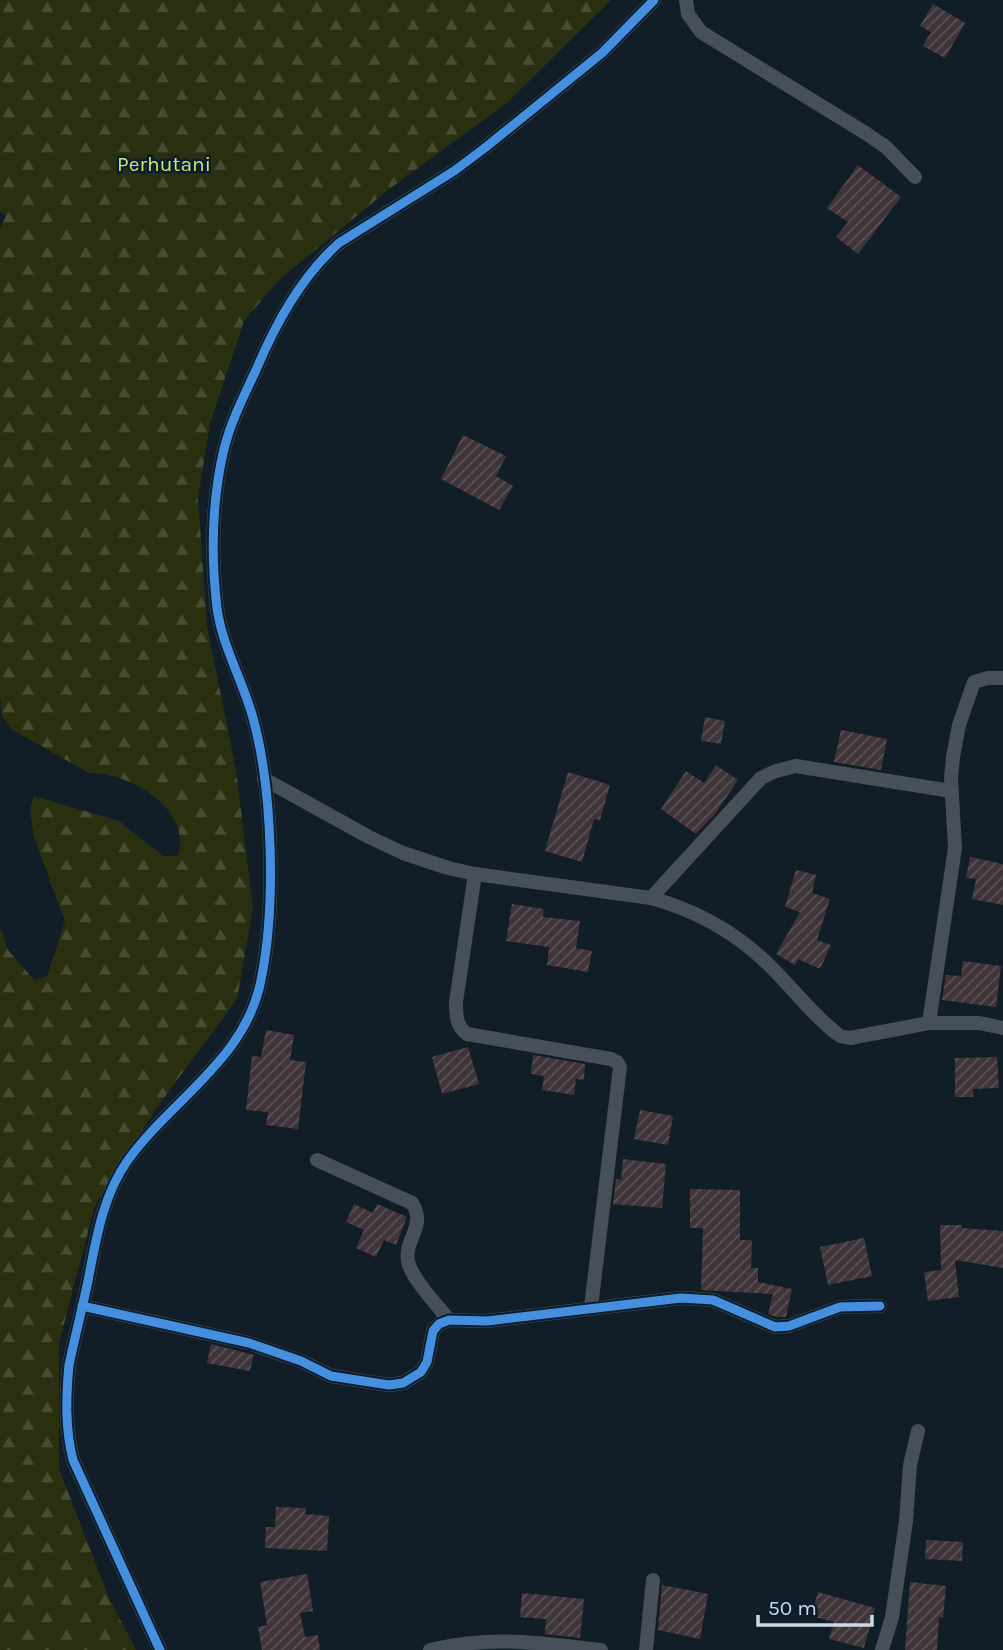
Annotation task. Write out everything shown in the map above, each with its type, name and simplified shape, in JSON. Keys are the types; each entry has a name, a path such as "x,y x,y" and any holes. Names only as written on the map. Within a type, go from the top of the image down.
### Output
{"street":[{"path":"160,1650 73,1460 67,1438 69,1364 107,1198 117,1178 141,1144 230,1051 248,1019 261,983 269,890 264,779 253,719 224,639 217,610 214,552 216,506 225,448 234,418 270,337 308,275 323,257 486,147 602,53 654,0"},
{"path":"686,0 688,14 701,32 867,134 894,154 915,177"},
{"path":"929,1023 955,848 951,791 953,757 959,725 974,682 980,679 1003,678"},
{"path":"651,898 761,778 776,771 796,766 951,791"},
{"path":"264,779 403,853 448,868 651,898 675,905 706,919 766,962 840,1037 850,1038 929,1023 979,1023 1003,1028"},
{"path":"475,874 456,1002 461,1030 467,1034 611,1059 620,1067 591,1307"},
{"path":"317,1160 412,1203 418,1217 408,1251 409,1265 449,1320"},
{"path":"82,1306 249,1343 301,1361 331,1376 389,1385 403,1383 421,1372 427,1362 433,1331 439,1324 449,1320 486,1321 664,1298 698,1298 713,1300 775,1327 789,1326 840,1307 880,1306"},
{"path":"883,1650 892,1617 906,1521 909,1465 918,1431"},
{"path":"646,1650 653,1580"},
{"path":"430,1650 465,1643 502,1640 601,1650"}],"green space":[{"name":"Perhutani","path":"0,0 611,0 508,102 388,190 279,280 244,321 210,423 198,498 207,626 236,770 253,908 237,999 156,1109 95,1205 59,1343 59,1469 109,1598 136,1650 0,1650 0,925 8,950 34,980 47,976 65,921 34,837 30,810 34,796 119,821 163,856 178,856 180,839 176,823 155,797 122,779 89,773 11,729 2,716 0,229 6,215 0,211"}],"building":[{"path":"933,4 965,23 945,58 923,46 931,32 920,26"},
{"path":"858,165 901,197 858,254 836,237 848,222 827,208"},
{"path":"463,435 506,456 496,476 513,486 499,510 441,479"},
{"path":"705,717 725,721 721,744 701,741"},
{"path":"841,730 887,739 881,770 834,762"},
{"path":"716,765 738,780 715,814 696,834 661,809 686,771 704,783"},
{"path":"568,772 610,785 600,820 594,819 582,862 545,851"},
{"path":"970,857 1003,864 1003,905 972,899 976,879 966,878"},
{"path":"796,870 816,875 812,893 830,899 817,940 831,945 820,969 798,959 795,965 776,954 800,912 785,907"},
{"path":"512,904 544,909 543,917 580,921 576,948 592,951 588,972 547,965 549,947 506,941"},
{"path":"963,961 1001,966 996,1007 942,1000 946,975 961,976"},
{"path":"266,1030 294,1035 290,1060 306,1062 298,1129 266,1125 268,1112 246,1110 252,1056 261,1057"},
{"path":"468,1047 479,1084 442,1094 432,1057"},
{"path":"533,1055 585,1064 584,1080 576,1079 574,1095 542,1090 544,1076 531,1074"},
{"path":"997,1057 999,1088 973,1089 973,1097 955,1097 955,1058"},
{"path":"640,1110 673,1116 668,1145 634,1139"},
{"path":"623,1159 666,1164 662,1208 613,1204 616,1179 621,1180"},
{"path":"690,1189 740,1190 740,1240 752,1240 751,1268 758,1268 758,1282 792,1289 786,1317 768,1314 773,1294 701,1290 703,1228 690,1228"},
{"path":"354,1204 373,1213 377,1204 407,1217 396,1245 384,1240 376,1257 356,1248 364,1230 346,1222"},
{"path":"940,1225 1003,1231 1003,1268 955,1260 959,1297 928,1301 924,1272 941,1270"},
{"path":"864,1238 872,1276 828,1285 820,1247"},
{"path":"211,1344 254,1355 250,1371 207,1363"},
{"path":"276,1507 306,1508 305,1514 329,1516 327,1551 265,1548 266,1527 275,1527"},
{"path":"926,1540 963,1542 962,1561 925,1559"},
{"path":"307,1574 313,1611 300,1613 305,1637 318,1635 320,1650 262,1650 258,1627 267,1625 260,1582"},
{"path":"910,1582 946,1586 943,1618 939,1617 937,1650 905,1650"},
{"path":"662,1585 708,1594 700,1639 658,1630"},
{"path":"818,1592 875,1608 864,1648 829,1639 834,1622 811,1616"},
{"path":"522,1593 584,1599 580,1638 545,1634 546,1619 520,1617"}],"cycle path":[{"path":"160,1650 73,1460 67,1424 67,1389 69,1365 98,1233 112,1188 128,1160 146,1138 224,1056 240,1033 253,1008 266,951 270,849 265,779 253,718 228,650 215,589 215,508 227,439 242,399 281,318 301,286 325,256 339,243 454,171 486,147 602,53 654,0"},
{"path":"82,1306 249,1343 301,1361 331,1376 389,1385 403,1383 421,1372 427,1362 433,1331 439,1324 449,1320 487,1321 681,1298 713,1300 775,1327 789,1326 840,1307 880,1306"}]}
